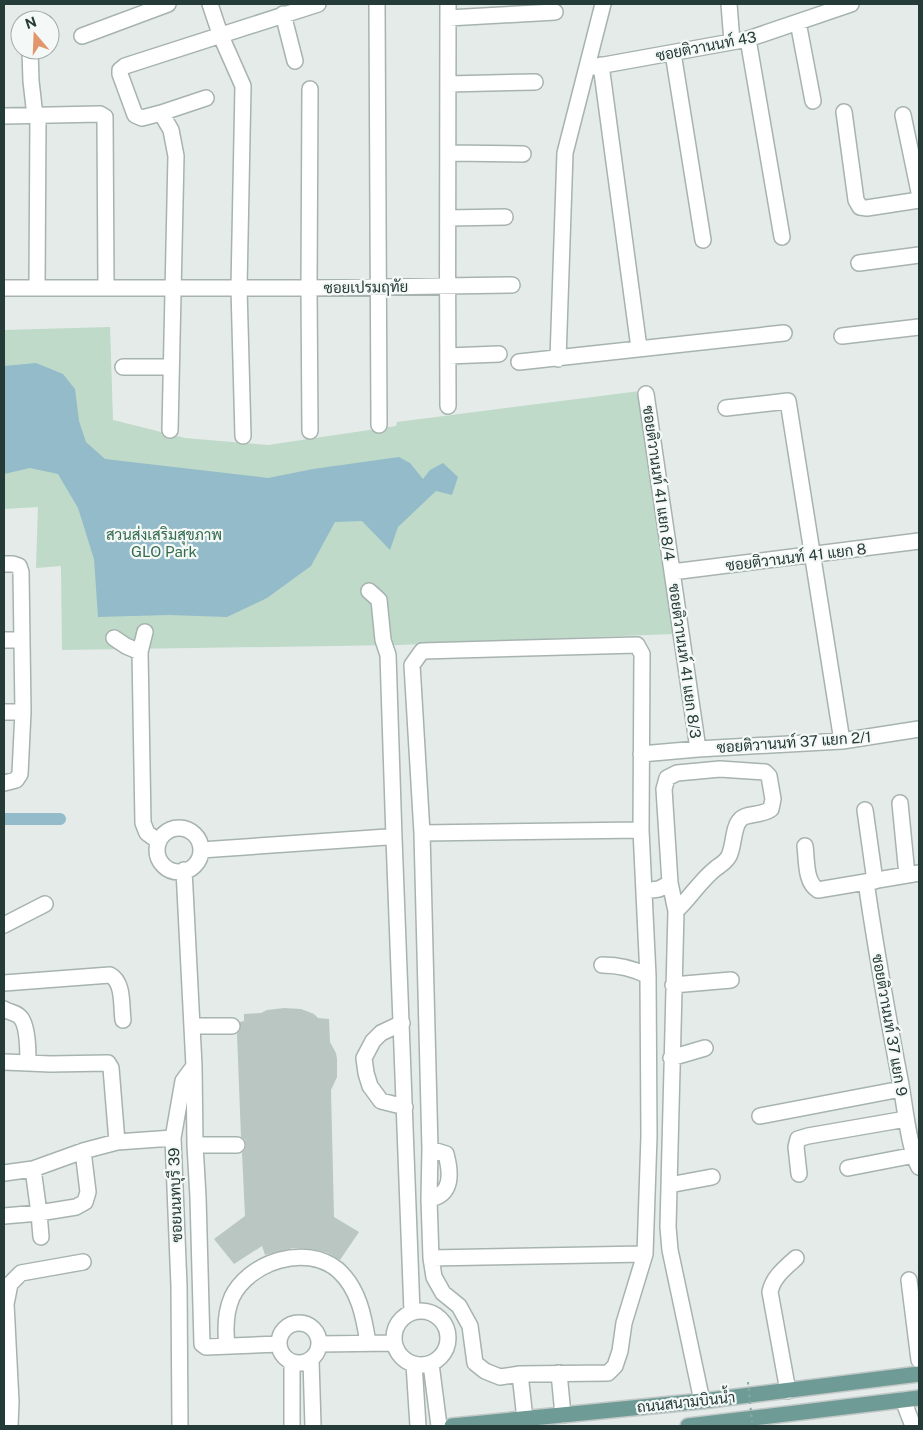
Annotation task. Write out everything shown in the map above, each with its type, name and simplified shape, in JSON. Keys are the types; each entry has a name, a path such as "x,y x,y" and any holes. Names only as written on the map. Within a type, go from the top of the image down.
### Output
{"main road":[{"name":"ถนนสนามบินน้ำ","path":"452,1426 702,1401 919,1374"},
{"name":"ถนนสนามบินน้ำ","path":"688,1426 919,1398"},
{"path":"702,1401 704,1425"}],"street":[{"path":"82,36 168,4"},
{"path":"210,4 220,34 242,86 239,288 243,436"},
{"path":"206,98 142,118 135,115 120,70 125,66 220,34 318,4"},
{"path":"378,4 379,425"},
{"path":"558,358 565,153 594,67 603,4"},
{"path":"729,4 732,42"},
{"name":"ซอยติวานนท์ 43","path":"594,67 748,39 851,4"},
{"path":"448,406 448,11 555,12"},
{"path":"283,14 295,62"},
{"path":"798,22 813,101"},
{"path":"748,39 782,237"},
{"path":"673,53 703,240"},
{"path":"31,60 36,116 37,288"},
{"path":"594,67 638,348"},
{"path":"448,84 536,82"},
{"path":"310,90 310,431"},
{"path":"844,112 856,200 860,207 867,208 919,200"},
{"path":"161,113 171,130 176,156 170,430"},
{"path":"4,116 100,114 104,117 106,288"},
{"path":"903,115 919,192"},
{"path":"449,153 523,154"},
{"path":"448,218 505,216"},
{"path":"859,263 919,255"},
{"name":"ซอยเปรมฤทัย","path":"4,288 309,288 512,285"},
{"path":"842,336 918,331"},
{"path":"519,362 784,333"},
{"path":"448,356 499,354"},
{"path":"124,367 171,367"},
{"name":"ซอยติวานนท์ 41 แยก 8/4","path":"646,394 672,572"},
{"path":"726,408 788,401 842,741"},
{"name":"ซอยติวานนท์ 41 แยก 8","path":"672,572 919,541"},
{"path":"4,564 19,566 21,572 23,712 20,774 16,780 4,783"},
{"name":"ซอยติวานนท์ 41 แยก 8/3","path":"672,572 698,749"},
{"path":"369,591 378,600 383,640 388,655 412,1312"},
{"path":"145,632 140,652 142,823 147,833 158,841"},
{"path":"114,638 140,652"},
{"path":"4,640 21,640"},
{"path":"637,645 642,654 642,754 641,830 648,976 649,1136 645,1254 624,1323 620,1351 615,1366 608,1372 520,1374 500,1377 485,1371 475,1363 470,1326 459,1306 443,1293 434,1277 431,1258 422,833 412,665 422,651 637,645"},
{"path":"4,712 23,712"},
{"name":"ซอยติวานนท์ 37 แยก 2/1","path":"642,754 842,741 919,729"},
{"path":"676,911 704,878 727,859 732,850 740,819 746,816 764,814 771,808 773,799 769,776 765,772 759,770 720,769 676,773 667,778 664,788 670,883 676,911 668,1228 670,1250 702,1401"},
{"path":"805,846 809,881 812,887 818,890 913,874 900,803"},
{"name":"ซอยติวานนท์ 37 แยก 9","path":"865,810 878,962 906,1118 917,1161"},
{"path":"175,828 183,828 190,831 200,842 201,850 199,857 189,869 176,871 164,866 157,854 158,841 168,831 175,828"},
{"path":"422,833 641,830"},
{"path":"201,850 394,838"},
{"path":"184,870 194,1066 194,1144 198,1197 202,1344 206,1347 280,1344"},
{"path":"644,891 659,889 670,883"},
{"path":"4,925 45,904"},
{"path":"602,965 625,967 637,970 648,976"},
{"path":"4,983 50,978 110,975 116,978 119,984 122,1020"},
{"path":"673,985 731,980"},
{"path":"4,1009 18,1015 23,1021 28,1045 28,1063"},
{"path":"402,1023 381,1034 373,1041 364,1058 370,1086 381,1101 405,1107"},
{"path":"192,1026 232,1026"},
{"path":"671,1058 705,1048"},
{"path":"4,1062 50,1064 108,1063 111,1068 117,1142"},
{"path":"173,1138 183,1081 194,1066"},
{"path":"760,1116 901,1089"},
{"path":"799,1174 796,1147 798,1139 906,1118"},
{"name":"ซอยนนทบุรี 39","path":"4,1173 34,1169 83,1151 117,1142 173,1138 179,1286 180,1426"},
{"path":"194,1144 237,1145"},
{"path":"4,1216 68,1209 85,1202 88,1192 83,1151"},
{"path":"848,1168 917,1161"},
{"path":"34,1169 41,1237"},
{"path":"669,1185 712,1177"},
{"path":"431,1258 645,1254"},
{"path":"227,1346 225,1325 228,1308 233,1296 244,1281 254,1272 267,1265 283,1259 300,1258 314,1258 328,1264 337,1270 347,1281 355,1292 362,1309 368,1343"},
{"path":"788,1391 770,1292 772,1284 777,1277 796,1258"},
{"path":"10,1426 11,1402 6,1304 10,1284 21,1273 83,1262"},
{"path":"908,1280 919,1360"},
{"path":"428,1311 443,1293"},
{"path":"428,1311 443,1321 447,1328 449,1336 445,1353 431,1364 414,1364 403,1359 397,1352 394,1343 394,1333 397,1324 403,1317 412,1312 428,1311"},
{"path":"300,1323 312,1327 316,1332 319,1344 318,1350 311,1360 305,1362 292,1362 284,1355 280,1344 283,1332 288,1327 300,1323"},
{"path":"449,1336 472,1336"},
{"path":"319,1344 394,1343"},
{"path":"311,1360 313,1426"},
{"path":"292,1362 292,1426"},
{"path":"414,1364 418,1426"},
{"path":"431,1364 439,1426"},
{"path":"559,1373 563,1415"},
{"path":"520,1374 525,1419"},
{"path":"903,1400 913,1426"}],"path":[{"path":"748,1382 752,1422"}],"green space":[{"name":"สวนส่งเสริมสุขภาพ GLO Park","path":"110,327 113,420 185,438 268,445 396,426 397,422 640,391 673,634 398,645 62,650 61,566 36,568 38,507 4,509 4,330"}],"water":[{"path":"36,363 63,374 75,389 79,421 86,442 105,459 268,478 313,469 399,457 410,463 423,479 430,470 443,463 458,477 452,495 436,491 398,527 390,550 362,521 335,522 311,566 267,598 227,617 169,615 98,617 94,559 78,508 58,474 30,468 4,474 4,366"}],"building":[{"path":"301,1009 314,1014 318,1018 329,1019 330,1042 337,1059 337,1077 331,1090 334,1217 359,1232 340,1260 328,1253 311,1249 293,1248 265,1255 262,1246 234,1264 214,1239 245,1216 242,1153 246,1145 245,1140 241,1137 237,1034 240,1030 240,1022 244,1021 244,1014 261,1013 267,1010"}],"waterway":[{"path":"4,819 60,819"}]}
